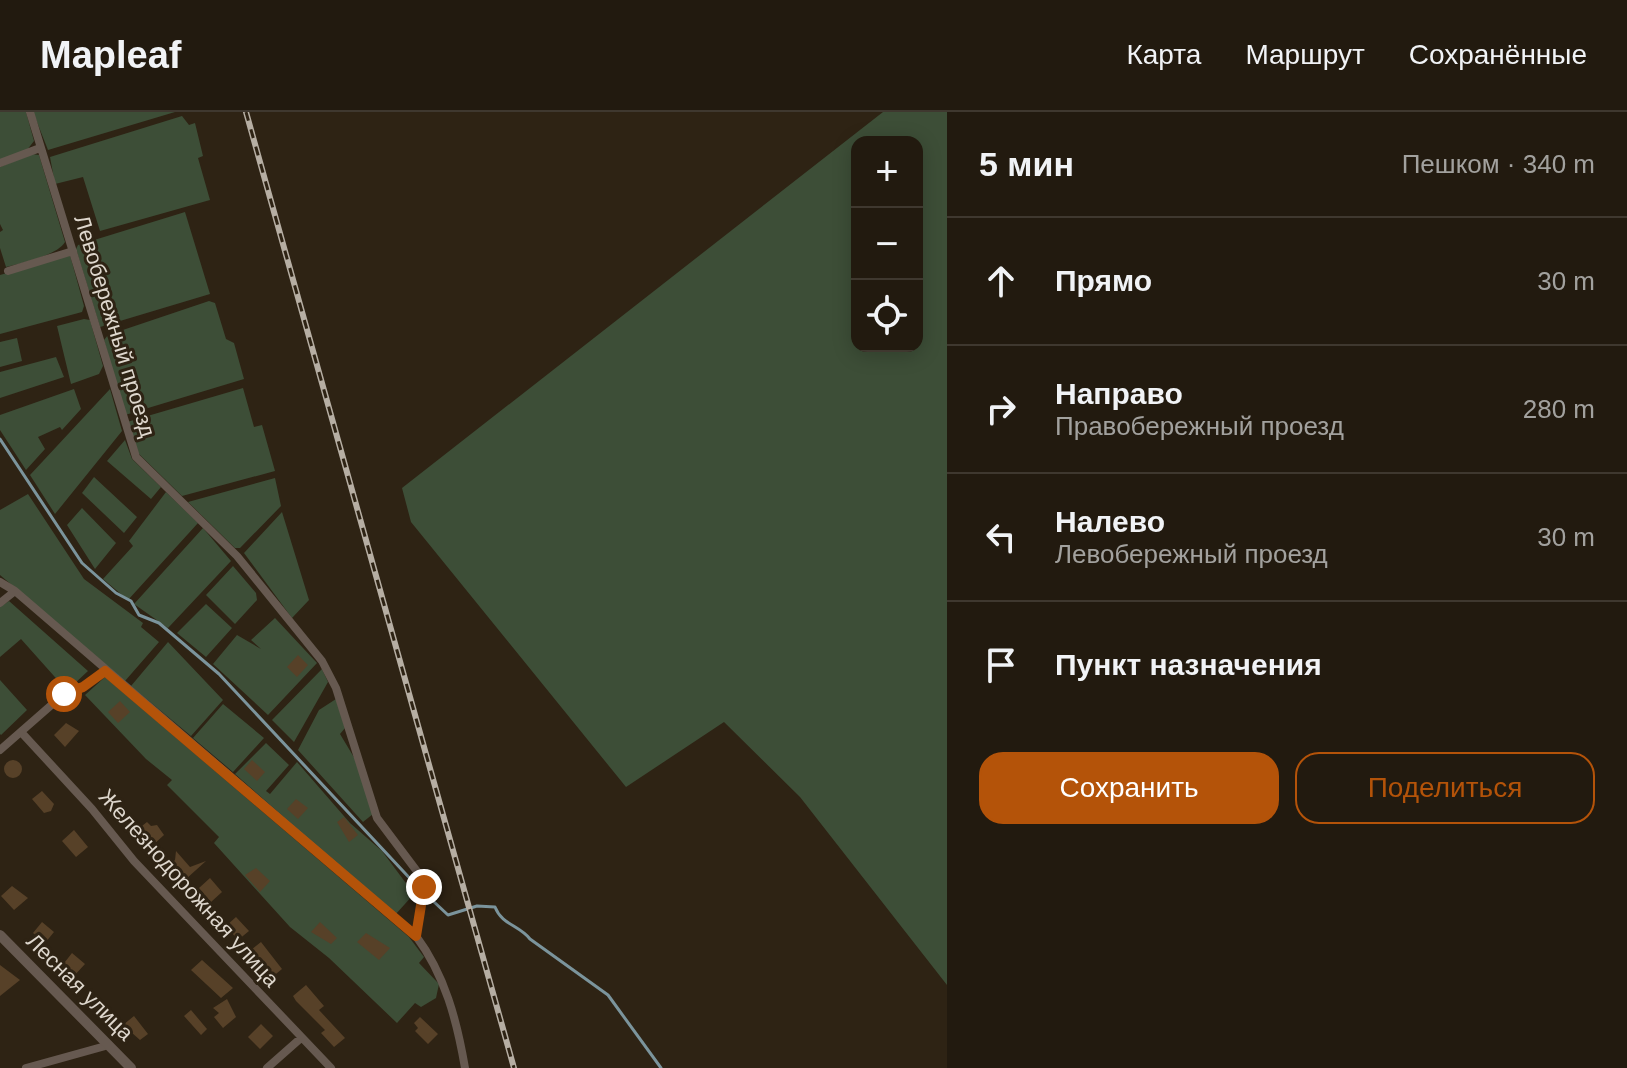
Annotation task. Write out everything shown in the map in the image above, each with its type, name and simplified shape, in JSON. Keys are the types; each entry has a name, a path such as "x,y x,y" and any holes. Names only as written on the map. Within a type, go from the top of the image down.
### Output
{"street":[{"name":"Левобережный проезд","path":"30,112 136,457 237,556 322,661 336,688 377,818 425,882 416,936"},
{"path":"0,163 40,148"},
{"path":"8,271 73,251"},
{"path":"0,582 15,591 416,936 432,958 451,1003 465,1068"},
{"path":"0,603 15,591"},
{"path":"0,750 64,694 83,687 105,671"},
{"name":"Железнодорожная улица","path":"21,732 92,809 134,861 331,1068"},
{"name":"Лесная улица","path":"0,935 131,1068"},
{"path":"267,1068 301,1038"},
{"path":"26,1068 109,1045"}],"green space":[{"path":"0,112 26,112 34,141 27,150 0,160"},
{"path":"33,112 175,112 48,150"},
{"path":"883,112 947,112 947,985 800,797 724,722 626,787 411,522 402,488 851,137 851,352 923,352 923,136 852,136"},
{"path":"182,116 189,125 195,123 203,156 198,158 210,200 100,231 83,177 55,184 50,157"},
{"path":"32,154 39,155 65,242 47,255 6,267 0,248 0,232 3,230 0,224 0,167"},
{"path":"185,212 210,294 100,327 76,249 78,245"},
{"path":"70,255 84,306 82,312 0,334 0,275"},
{"path":"209,301 215,303 226,339 234,343 244,379 125,415 104,340 108,335"},
{"path":"90,320 103,366 99,374 71,384 57,326"},
{"path":"17,338 22,361 0,367 0,342"},
{"path":"56,357 64,377 0,398 0,372"},
{"path":"243,388 254,427 262,425 275,471 182,496 138,453 127,422"},
{"path":"74,389 81,409 62,430 60,427 38,437 45,449 26,470 0,430 0,415"},
{"path":"110,389 122,431 55,514 30,475"},
{"path":"125,440 132,459 161,487 151,499 107,461"},
{"path":"94,477 137,517 124,533 82,493"},
{"path":"275,478 281,506 240,548 235,548 188,502"},
{"path":"166,492 198,523 128,600 103,579 133,546 129,541"},
{"path":"28,494 84,579 143,623 141,627 159,642 125,681 0,575 0,510"},
{"path":"82,508 116,543 95,569 67,525"},
{"path":"282,512 309,600 292,618 244,553"},
{"path":"203,528 231,561 168,628 134,604"},
{"path":"233,566 256,593 257,600 235,624 206,595"},
{"path":"9,601 88,671 73,685 62,685 21,639 0,657 0,607"},
{"path":"206,604 232,628 206,657 177,633"},
{"path":"275,618 317,663 268,715 213,664 237,635 261,649 251,640"},
{"path":"168,642 223,700 191,736 131,686"},
{"path":"322,669 328,682 294,742 272,720"},
{"path":"105,677 409,937 424,957 419,963 439,984 436,998 421,1007 415,1003 397,1023 329,958 290,927 214,843 219,837 167,785 172,780 146,759 85,695"},
{"path":"0,680 27,710 1,735 0,734"},
{"path":"336,699 345,728 340,734 358,764 373,814 363,822 298,750 319,710"},
{"path":"223,704 264,738 233,772 193,738"},
{"path":"266,743 289,765 266,791 270,794 297,762 350,823 382,851 414,894 395,915 235,774"}],"building":[{"path":"298,655 308,665 297,677 287,667"},
{"path":"120,701 130,712 118,723 108,712"},
{"path":"66,723 79,731 65,747 54,735"},
{"path":"9,760 17,760 22,769 20,776 9,778 4,773 4,765"},
{"path":"252,760 265,772 257,781 244,769"},
{"path":"42,791 54,804 51,811 44,813 32,799"},
{"path":"296,799 308,808 298,819 287,809"},
{"path":"344,817 358,835 349,842 337,822"},
{"path":"147,822 151,826 157,825 164,835 153,845 138,829"},
{"path":"74,830 88,847 76,857 62,841"},
{"path":"176,851 190,867 206,861 186,879 170,865 175,860"},
{"path":"256,868 270,881 260,892 245,875"},
{"path":"210,878 222,892 211,902 199,888"},
{"path":"12,886 28,898 14,910 1,896"},
{"path":"236,917 249,931 238,940 226,926"},
{"path":"42,922 54,932 45,943 33,933"},
{"path":"320,922 337,938 331,944 311,932"},
{"path":"366,933 390,948 379,960 357,942"},
{"path":"261,942 282,969 271,978 247,953"},
{"path":"72,953 85,964 73,977 61,967"},
{"path":"202,960 233,988 221,998 191,970"},
{"path":"0,965 20,980 0,996"},
{"path":"306,985 324,1006 319,1010 345,1038 334,1047 321,1033 325,1030 293,996"},
{"path":"227,999 236,1017 223,1028 214,1017 219,1013 213,1008"},
{"path":"191,1010 207,1029 201,1035 184,1016"},
{"path":"134,1016 148,1034 140,1040 123,1025"},
{"path":"420,1017 438,1034 428,1044 415,1031 418,1028 414,1023"},
{"path":"261,1024 273,1036 260,1049 248,1037"}],"waterway":[{"path":"0,439 82,563 116,593 131,601 139,615 159,623 219,674 417,886 448,915 477,906 495,907 506,921 608,995 661,1068"}],"railway":[{"path":"246,112 514,1068"}],"route":[{"path":"64,694 83,687 105,671 416,936 424,887"}]}
